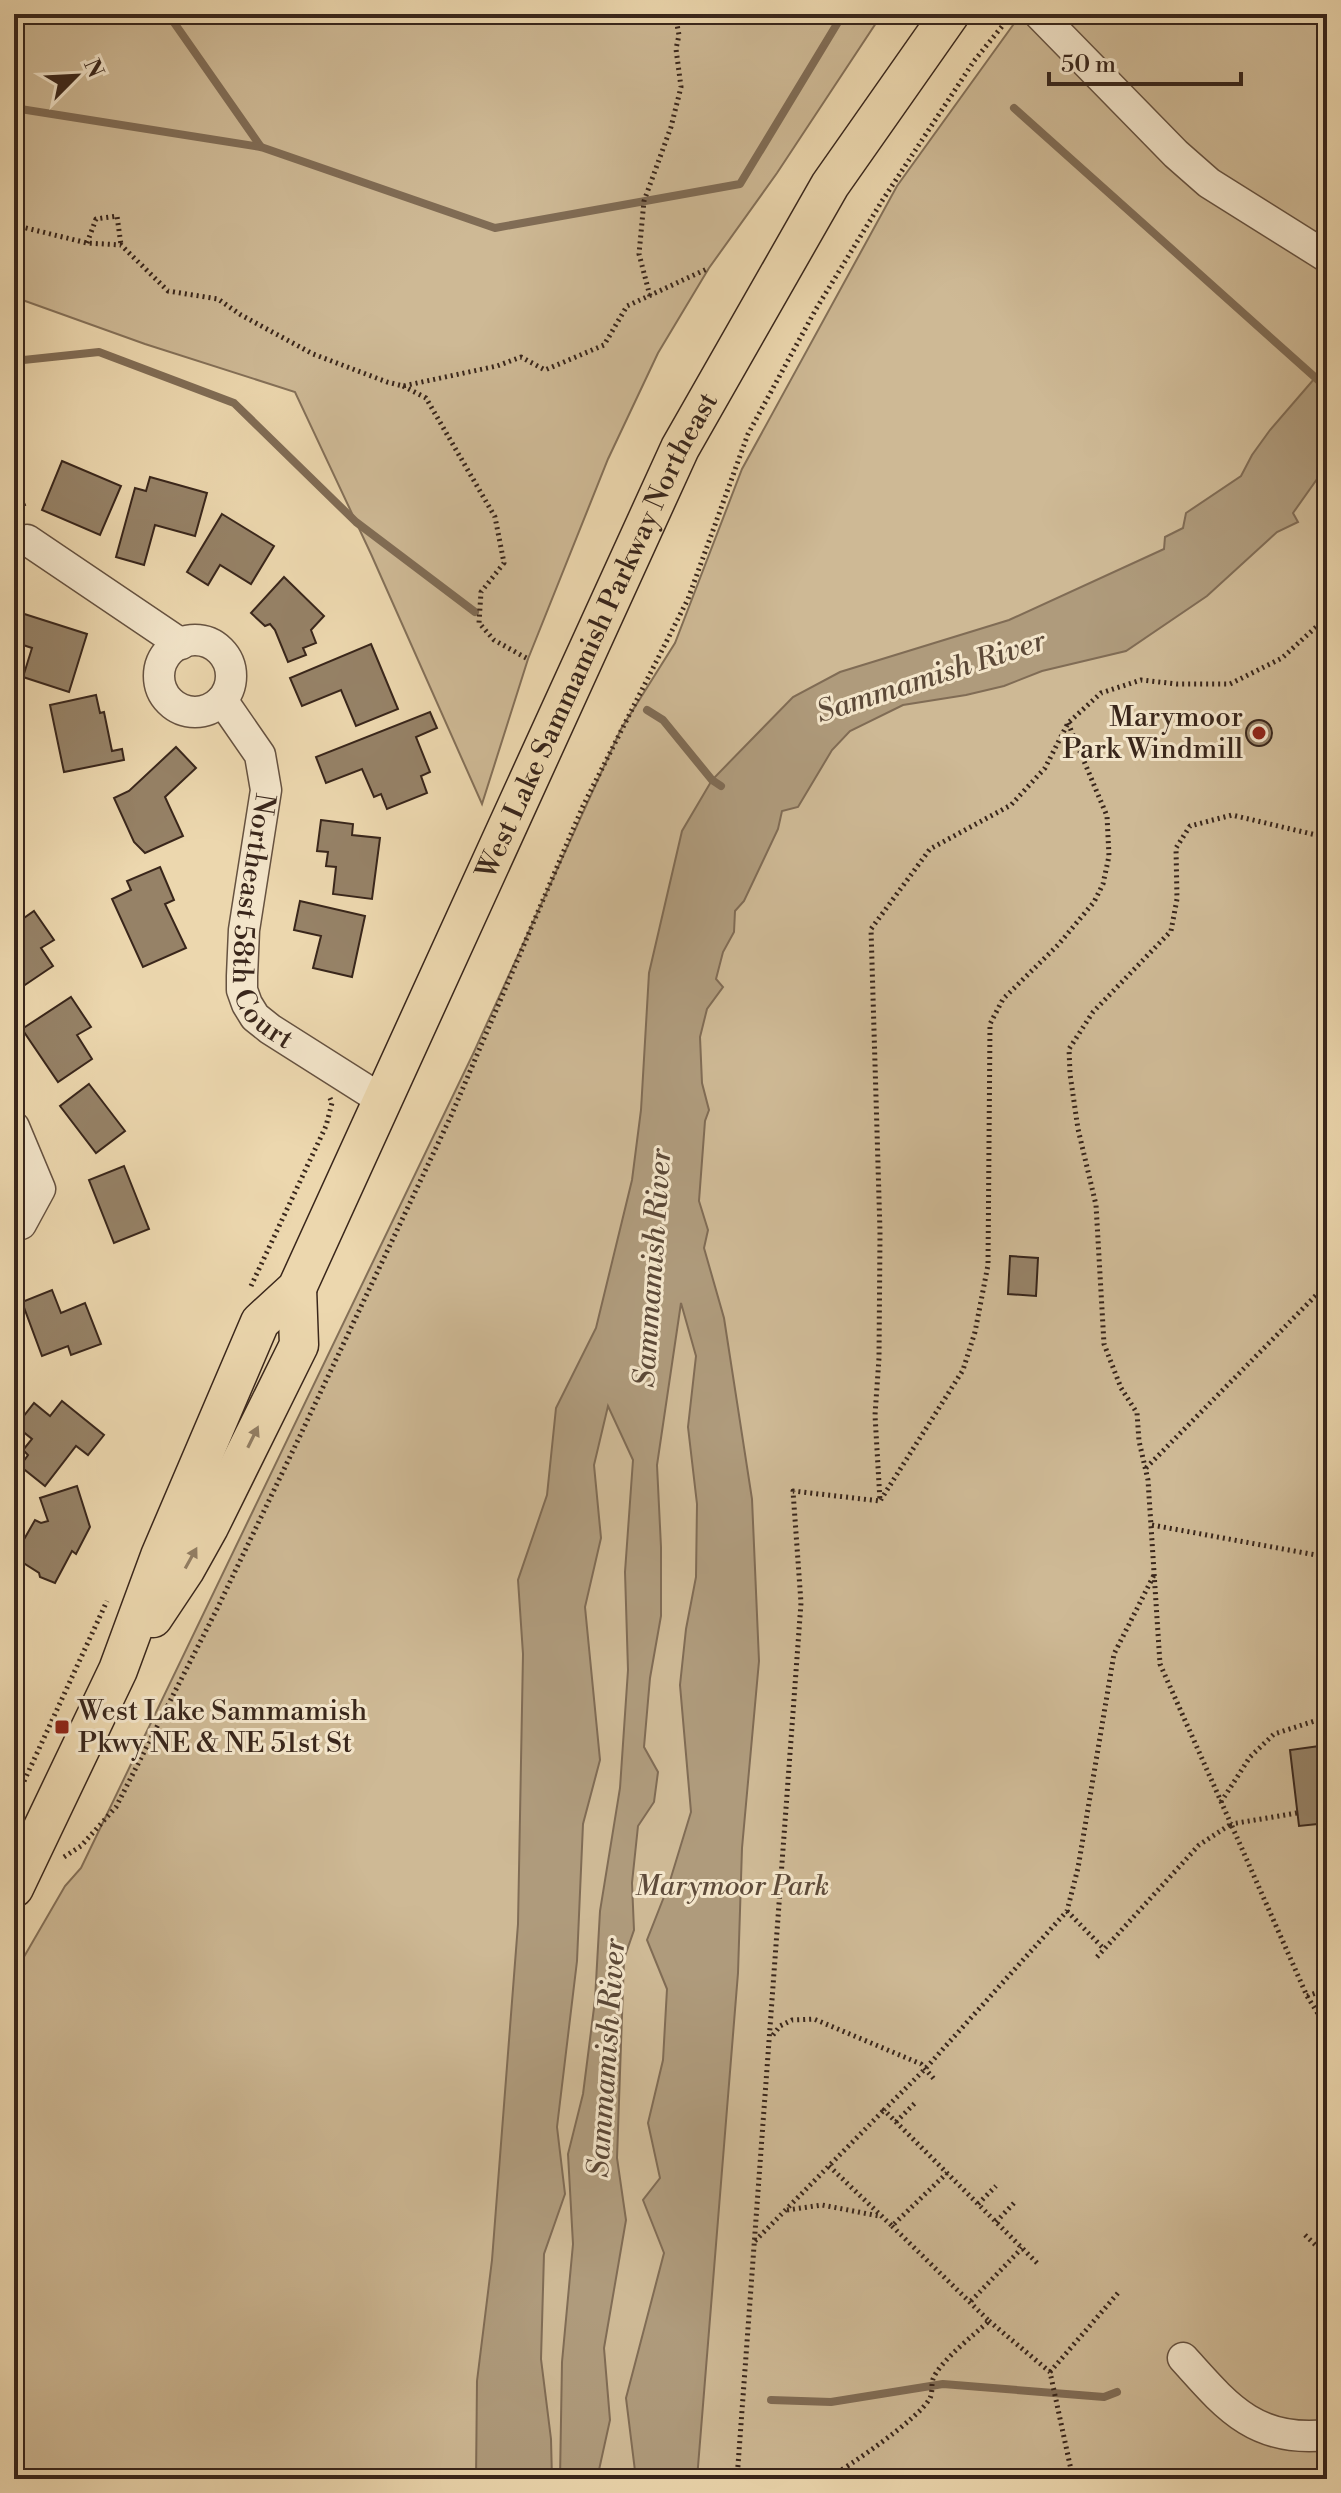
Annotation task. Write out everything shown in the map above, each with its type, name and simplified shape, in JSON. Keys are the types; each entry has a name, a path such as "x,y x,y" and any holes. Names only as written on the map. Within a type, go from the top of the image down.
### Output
{"main road":[{"name":"West Lake Sammamish Parkway Northeast","path":"15,1883 118,1670 185,1570 299,1345 297,1288 680,448 830,185 950,14"}],"street":[{"path":"1039,14 1176,154 1209,183 1327,257"},
{"path":"27,540 181,644"},
{"path":"202,641 213,645 223,653 229,664 230,687 222,700 207,711 184,711 166,697 159,676 162,664 168,653 181,644 202,641"},
{"name":"Northeast 58th Court","path":"222,700 260,755 266,790 244,930 242,990 247,1004 255,1017 270,1029 382,1100"},
{"path":"14,1127 40,1189 21,1224"},
{"path":"1183,2358 1229,2409 1267,2430 1305,2437 1327,2435"}],"path":[{"path":"650,296 639,254 644,201 671,127 681,87 675,14"},
{"path":"64,1857 81,1846 116,1807 217,1609 451,1116 583,806 688,599 748,434 808,322 882,201 974,61 1012,14"},
{"path":"87,243 96,219 117,216 121,245 168,291 218,299 313,354 403,386 426,398 495,517 504,563 481,592 479,623 494,640 528,659"},
{"path":"14,225 87,243 121,245"},
{"path":"403,386 497,366 521,357 545,370 604,345 627,306 709,268"},
{"path":"880,1501 875,1415 879,1358 880,1232 871,929 930,849 1011,805 1045,768 1068,723 1101,693 1141,680 1230,684 1282,658 1327,617"},
{"path":"880,1501 963,1370 975,1332 988,1265 990,1024 1003,999 1076,924 1094,902 1103,884 1109,856 1107,816 1068,723"},
{"path":"1327,832 1316,835 1232,815 1190,826 1176,848 1177,899 1171,931 1093,1012 1069,1049 1078,1129 1096,1205 1104,1344 1121,1388 1137,1413 1139,1441 1146,1468 1160,1664 1307,1996 1327,2028"},
{"path":"1146,1468 1327,1284"},
{"path":"737,2479 801,1603 793,1491 880,1501"},
{"path":"1152,1525 1327,1557"},
{"path":"754,2242 925,2069 1067,1911 1078,1868 1114,1654 1155,1572"},
{"path":"1221,1802 1250,1757 1274,1734 1327,1717"},
{"path":"1097,1957 1199,1845 1231,1824 1297,1813"},
{"path":"1067,1911 1104,1949"},
{"path":"1307,1996 1327,1989"},
{"path":"771,2037 780,2026 792,2020 814,2019 921,2064 934,2079"},
{"path":"896,2122 915,2103"},
{"path":"884,2110 1037,2263"},
{"path":"829,2166 989,2321 1050,2372 1073,2479"},
{"path":"892,2226 947,2173"},
{"path":"978,2204 996,2186"},
{"path":"996,2222 1014,2203"},
{"path":"786,2210 822,2205 883,2217"},
{"path":"1305,2235 1327,2256"},
{"path":"971,2301 1022,2248"},
{"path":"1050,2372 1118,2293"},
{"path":"827,2479 854,2463 914,2415 931,2397 933,2380 940,2368 989,2321"},
{"path":"1319,2479 1327,2472"}],"green space":[{"path":"14,14 450,14 453,21 469,14 882,14 777,173 709,268 658,353 608,459 528,659 482,804 295,392 145,344 14,297"},
{"name":"Marymoor Park","path":"1021,14 1327,14 1327,2479 14,2479 14,1974 65,1886 81,1868 473,1054 621,729 675,643 742,469 897,186"}],"water":[{"name":"Sammamish River","path":"1327,364 1327,465 1293,513 1298,522 1277,532 1207,596 1126,651 1042,671 1004,686 903,705 850,731 832,750 798,807 782,811 778,829 744,901 735,911 734,932 723,952 716,979 723,987 707,1009 700,1037 702,1083 709,1110 705,1121 699,1201 708,1230 704,1248 724,1318 752,1499 759,1661 742,1848 738,1973 697,2479 636,2479 626,2398 664,2253 643,2200 660,2178 648,2123 663,2060 667,1989 647,1940 669,1884 691,1812 680,1685 696,1577 697,1504 688,1427 696,1356 681,1303 657,1465 661,1616 650,1678 644,1747 658,1772 654,1802 638,1826 632,1883 634,1930 624,1959 617,2158 626,2220 604,2348 610,2420 597,2479 560,2479 562,2362 573,2244 568,2154 583,2094 595,2000 600,1911 620,1788 628,1670 625,1572 633,1460 608,1406 594,1465 601,1538 585,1607 600,1760 583,1824 577,1961 557,2127 565,2194 544,2254 541,2359 551,2439 552,2479 476,2479 477,2381 492,2260 518,1924 523,1654 518,1580 547,1495 556,1408 596,1328 632,1180 641,1110 649,973 682,831 712,780 793,697 840,672 1009,620 1164,549 1165,537 1183,528 1186,513 1241,476 1270,430"}],"building":[{"path":"62,461 121,486 100,535 42,510"},
{"path":"150,477 207,493 195,536 155,525 144,565 116,557 135,488 146,491"},
{"path":"14,480 25,505 14,510"},
{"path":"222,514 274,546 251,584 220,565 208,585 187,572"},
{"path":"284,577 324,616 311,630 316,643 303,648 306,655 288,662 275,630 270,624 265,626 251,613"},
{"path":"15,611 87,634 69,692 23,677 32,648 14,642"},
{"path":"371,644 398,709 356,726 341,690 302,706 290,678"},
{"path":"96,695 100,713 104,712 112,751 122,749 124,760 64,772 50,705"},
{"path":"430,712 437,728 416,737 430,772 421,776 427,793 387,809 381,794 374,797 362,769 326,783 316,757"},
{"name":"Marymoor Park Windmill","path":"1259,720 1268,724 1272,733 1268,742 1259,746 1250,742 1246,733 1250,724"},
{"path":"176,747 196,768 165,797 183,836 145,853 134,842 114,798 129,791"},
{"path":"321,820 353,824 352,835 380,838 372,899 333,894 336,867 326,866 328,852 317,851"},
{"path":"160,867 174,900 165,904 186,948 143,967 112,899 131,890 127,881"},
{"path":"300,901 365,916 352,977 313,968 321,936 294,930"},
{"path":"34,911 54,940 41,948 53,966 16,991 14,925"},
{"path":"71,997 91,1027 77,1035 92,1059 58,1082 22,1029"},
{"path":"89,1084 125,1131 96,1153 60,1106"},
{"path":"124,1166 149,1229 114,1243 89,1180"},
{"path":"1010,1256 1038,1258 1036,1296 1008,1294"},
{"path":"52,1290 61,1313 85,1303 101,1344 71,1355 68,1346 42,1356 22,1302"},
{"path":"14,1370 23,1375 14,1393"},
{"path":"62,1401 104,1435 88,1455 76,1446 45,1486 20,1466 28,1455 23,1450 32,1439 16,1426 34,1403 50,1416"},
{"path":"77,1486 90,1527 76,1554 72,1551 55,1583 40,1577 39,1573 14,1557 35,1520 41,1523 48,1521 40,1498"},
{"path":"1327,1745 1327,1823 1299,1826 1290,1750"}],"waterway":[{"path":"168,14 261,147"},
{"path":"14,108 261,147 495,228 740,184 843,14"},
{"path":"1014,108 1327,388"},
{"path":"14,361 99,352 234,403 356,522 475,612"},
{"path":"647,710 663,720 712,780 721,786"},
{"path":"771,2400 831,2402 943,2384 1104,2397 1117,2392"}],"place":[{"name":"Marymoor Park Windmill","path":"1259,733"},
{"name":"West Lake Sammamish Pkwy NE & NE 51st St","path":"62,1727"}]}
